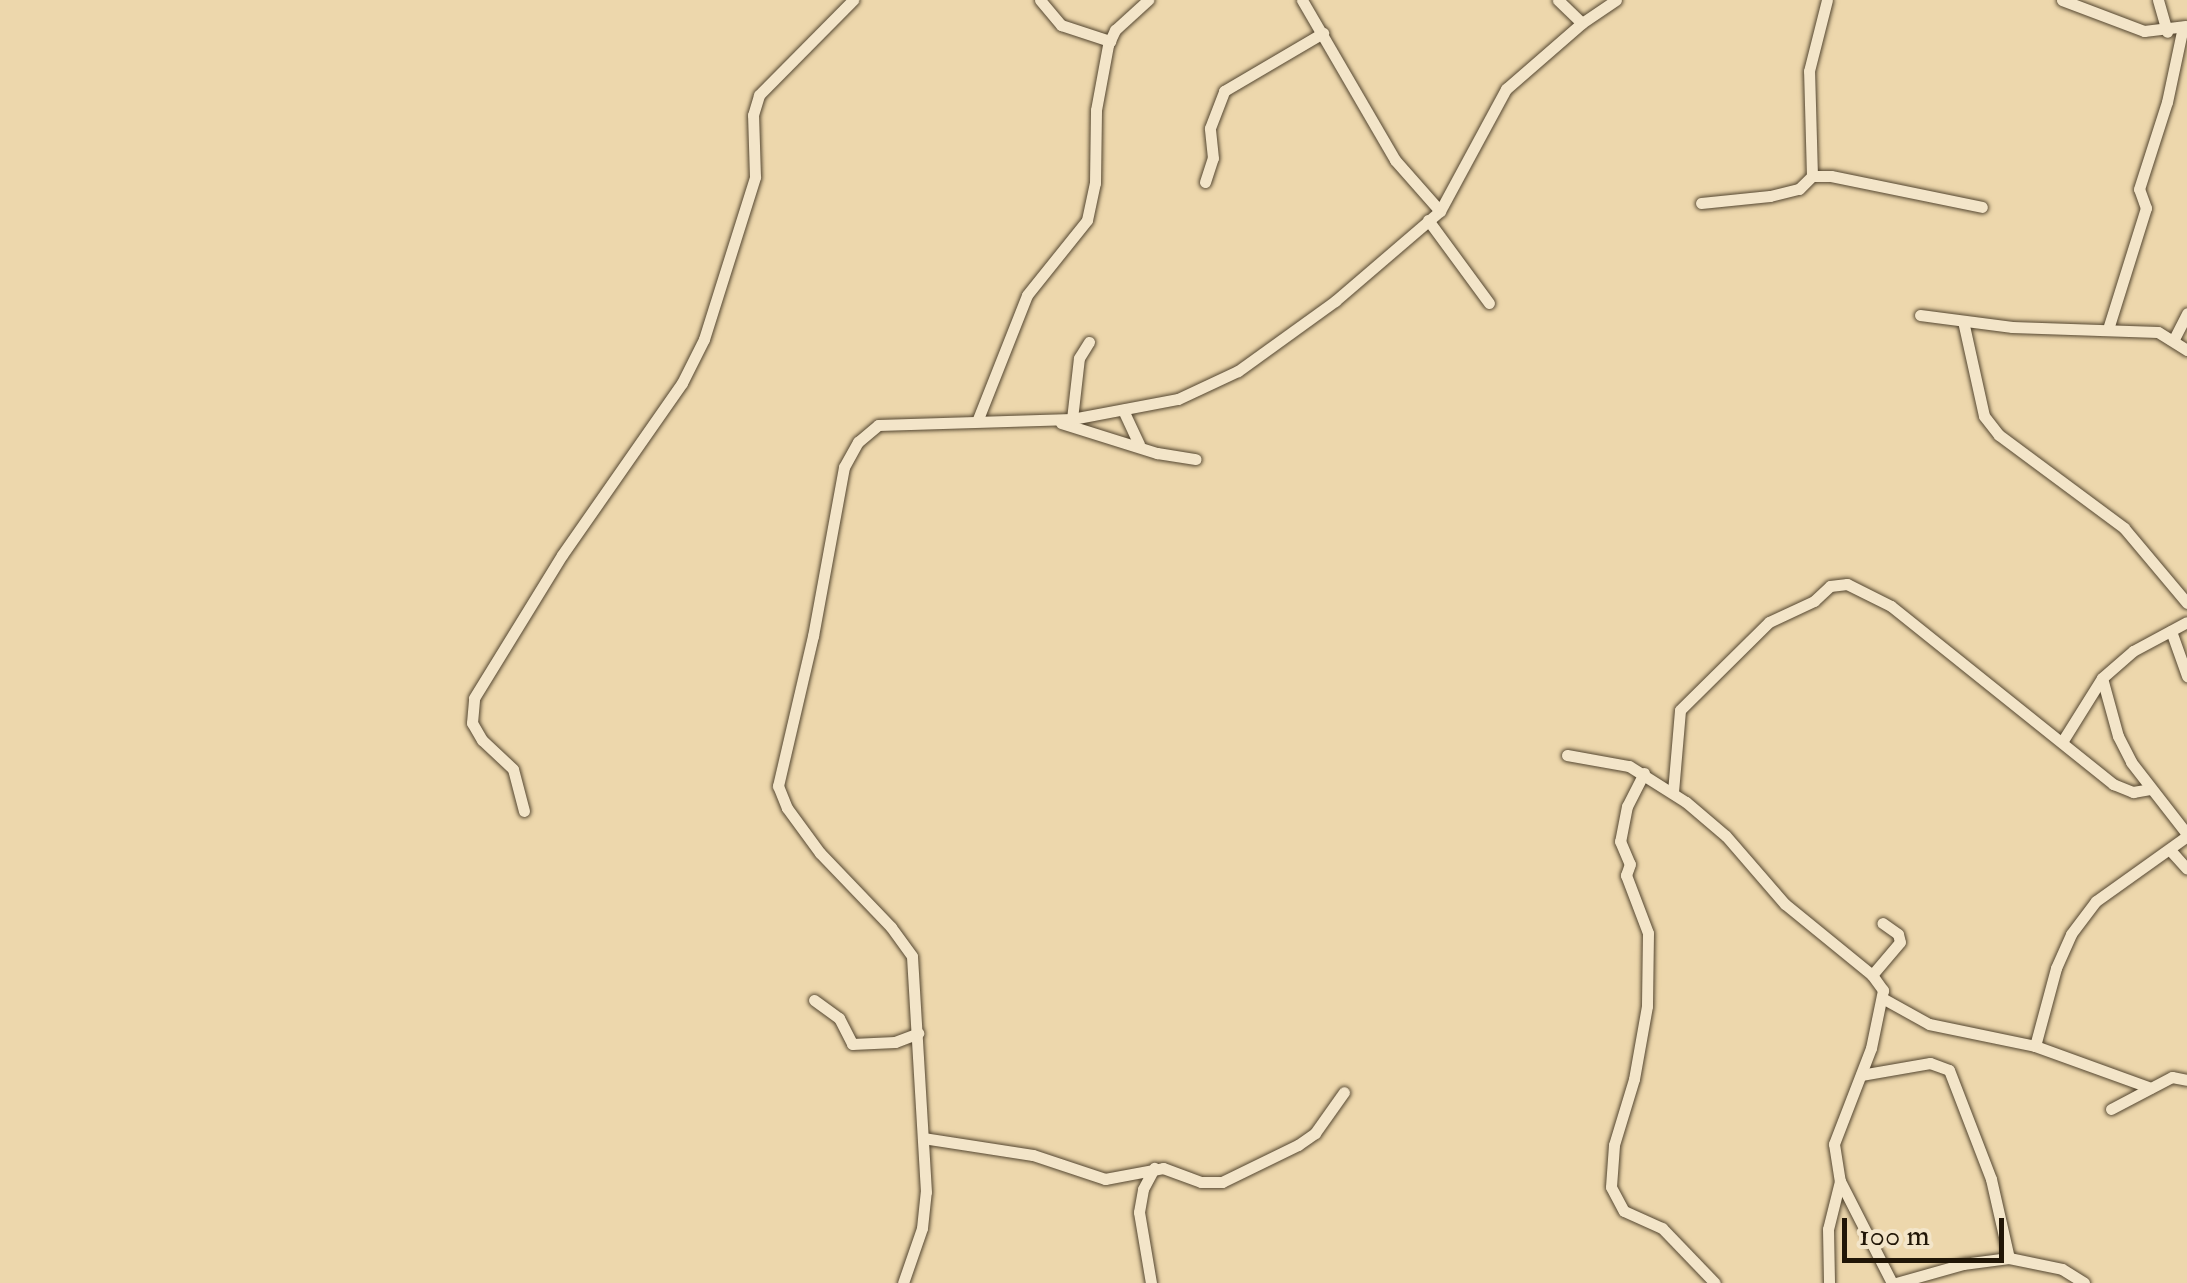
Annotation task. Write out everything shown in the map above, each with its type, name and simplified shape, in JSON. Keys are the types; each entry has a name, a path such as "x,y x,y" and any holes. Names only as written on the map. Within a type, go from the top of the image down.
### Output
{"street":[{"path":"524,811 512,769 482,740 472,723 474,698 562,555 682,383 704,339 755,177 754,115 758,96 853,0"},
{"path":"1040,0 1060,24 1110,42"},
{"path":"978,419 1024,300 1087,220 1095,183 1096,110 1110,42 1116,30 1148,0"},
{"path":"1302,0 1395,160 1440,211"},
{"path":"904,1283 925,1213 912,956 802,829 780,795 778,774 814,636 844,467 867,432 892,422 1072,419 1178,399 1238,371 1336,301 1440,211 1506,89 1582,23 1616,0"},
{"path":"1701,204 1737,202 1799,189 1812,176 1809,71 1827,0"},
{"path":"2062,0 2125,26 2184,32 2139,189 2146,203 2142,222 2108,329"},
{"path":"2158,0 2167,32"},
{"path":"1561,1 1582,23"},
{"path":"1205,182 1213,161 1210,128 1224,91 1323,33"},
{"path":"1812,176 1982,207"},
{"path":"1428,220 1489,303"},
{"path":"2174,339 2187,312"},
{"path":"1920,315 2158,332 2187,350"},
{"path":"1963,320 1984,416 1998,435 2124,528 2187,602"},
{"path":"1072,419 1079,358 1089,342"},
{"path":"1122,410 1139,444"},
{"path":"1052,420 1180,459 1196,459"},
{"path":"1673,792 1680,710 1770,622 1839,584 1853,585 1878,596 2027,719 2124,791 2150,789"},
{"path":"2062,742 2102,678 2133,651 2187,622"},
{"path":"2172,631 2187,676"},
{"path":"2035,1046 2056,968 2071,934 2096,902 2187,835 2150,789 2118,736 2102,678"},
{"path":"1567,754 1615,761 1644,773 1673,792 1726,836 1785,904 1872,975 1884,999 1929,1024 2035,1046 2150,1088"},
{"path":"1644,773 1626,806 1620,841 1630,864 1626,875 1648,933 1648,1006 1634,1079 1614,1146 1612,1187 1624,1210 1662,1228 1715,1283"},
{"path":"2170,850 2187,869"},
{"path":"1872,975 1900,942 1898,934 1882,922"},
{"path":"1884,999 1861,1075 1834,1144 1840,1181 1894,1283 1964,1264 2009,1258 2062,1269 2083,1283"},
{"path":"814,1000 839,1018 852,1044 895,1042 918,1034"},
{"path":"1861,1075 1930,1063 1949,1070 1991,1179 2009,1258"},
{"path":"2111,1109 2172,1076 2186,1078"},
{"path":"923,1138 1032,1155 1105,1179 1154,1168 1174,1170 1202,1182 1233,1180 1315,1133 1344,1092"},
{"path":"1151,1283 1139,1212 1142,1188 1154,1168"},
{"path":"1828,1283 1828,1229 1840,1181"}]}
